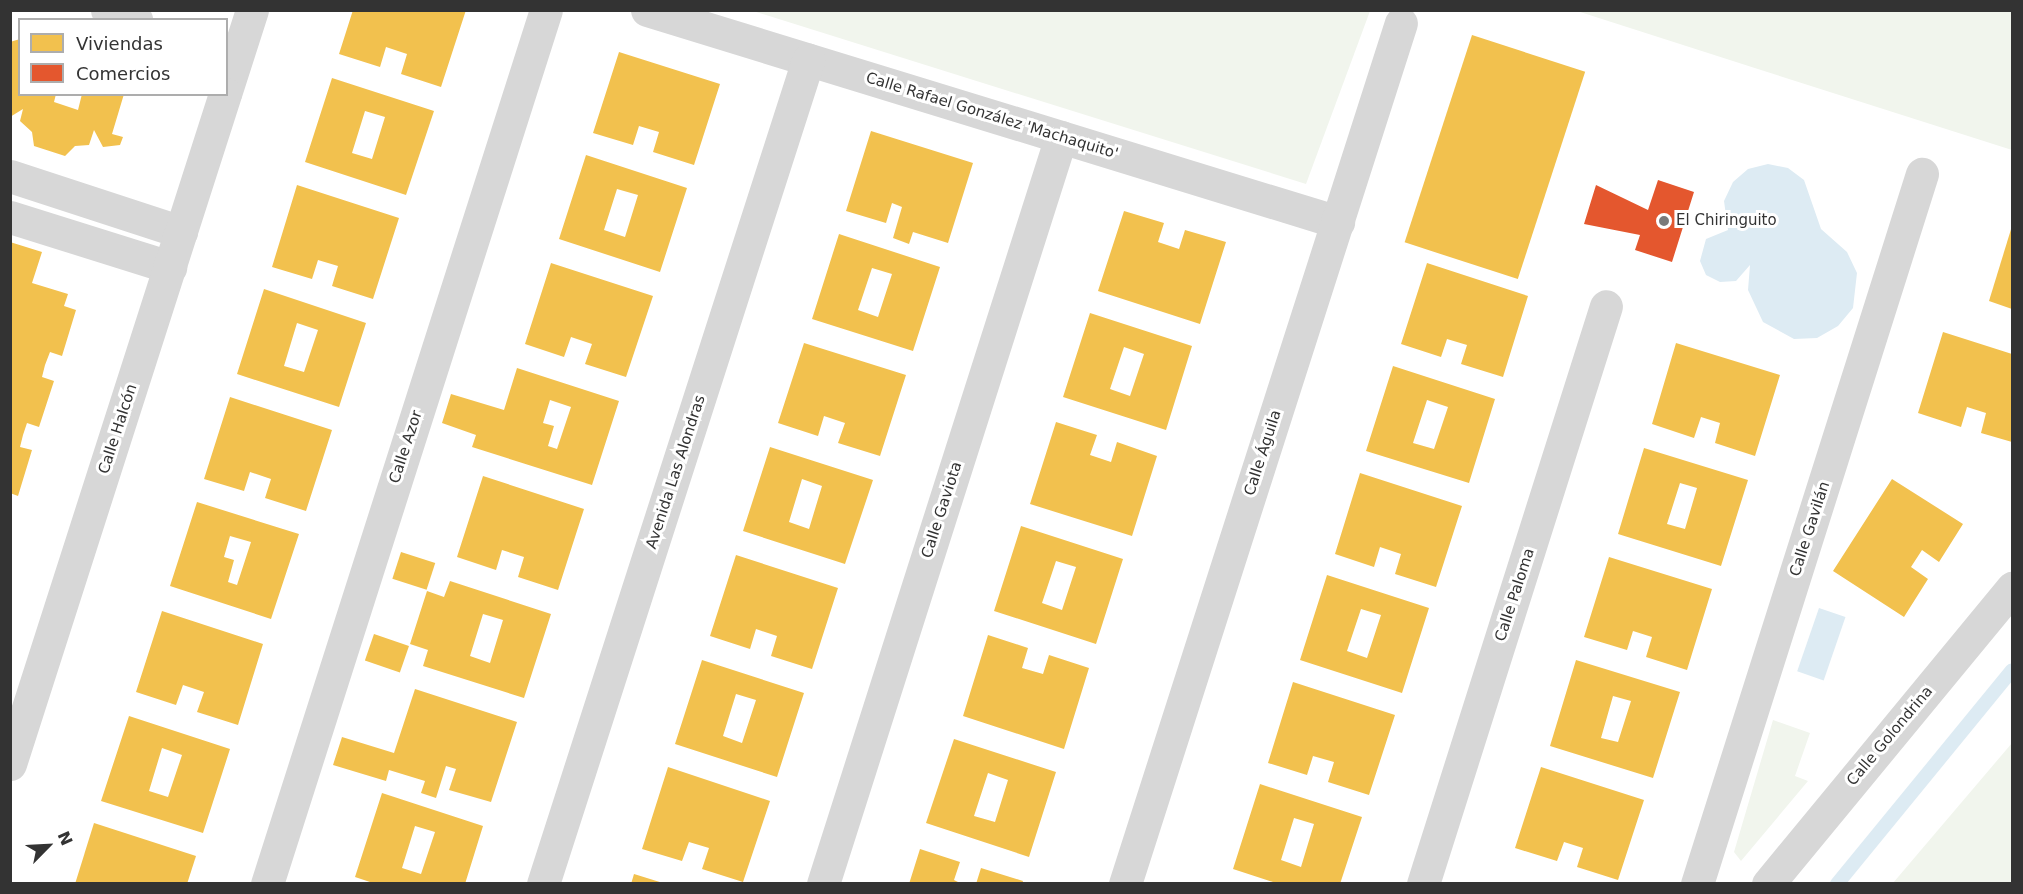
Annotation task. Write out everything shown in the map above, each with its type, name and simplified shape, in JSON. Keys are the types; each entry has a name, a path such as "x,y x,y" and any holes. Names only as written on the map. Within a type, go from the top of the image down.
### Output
{"street":[{"path":"107,10 130,18"},
{"name":"Calle Halcón","path":"228,81 233,50 252,10"},
{"name":"Calle Azor","path":"267,884 546,10"},
{"name":"Calle Rafael González 'Machaquito'","path":"647,10 1338,222"},
{"name":"Calle Águila","path":"1125,884 1401,23"},
{"name":"Avenida Las Alondras","path":"543,884 808,60"},
{"name":"Calle Halcón","path":"10,764 225,96"},
{"name":"Calle Gaviota","path":"823,884 1061,137"},
{"name":"Calle Gavilán","path":"1697,884 1922,174"},
{"path":"10,176 181,232"},
{"path":"10,217 170,267"},
{"name":"Calle Paloma","path":"1423,884 1606,306"},
{"name":"Calle Golondrina","path":"1768,884 2013,588"}],"shaded area":[{"path":"753,11 1370,11 1306,184"},
{"path":"1577,11 2012,11 2012,150 1761,70"},
{"path":"1768,164 1788,168 1804,180 1821,229 1847,252 1857,273 1853,308 1838,326 1817,338 1794,339 1763,322 1748,290 1750,265 1736,281 1720,282 1706,275 1700,261 1706,239 1728,230 1724,201 1733,182 1748,169"},
{"path":"1819,608 1845,617 1824,680 1797,671"},
{"path":"1773,720 1810,733 1795,776 1808,781 1741,861 1734,852"},
{"path":"2012,743 2012,883 1893,883"}],"building: Viviendas":[{"path":"353,10 466,10 441,87 401,74 407,54 386,47 380,67 339,54"},
{"path":"1472,35 1585,72 1518,279 1405,242"},
{"path":"18,40 18,96 56,96 54,102 78,110 82,96 123,96 112,134 123,137 120,145 103,147 94,130 89,145 75,146 65,156 34,146 32,132 20,121 23,109 10,117 10,42"},
{"path":"619,52 720,84 694,165 653,152 659,132 639,126 633,145 593,133"},
{"path":"332,78 434,111 406,195 305,162","holes":["365,111 385,117 372,159 352,153"]},
{"path":"871,131 973,163 948,243 913,232 909,244 893,238 902,207 892,203 886,223 846,211"},
{"path":"586,155 687,188 660,272 559,239","holes":["617,189 638,195 625,237 604,230"]},
{"path":"297,185 399,218 373,299 332,286 338,266 318,260 312,279 272,267"},
{"path":"1124,211 1164,223 1158,242 1179,249 1185,230 1226,242 1200,324 1098,291"},
{"path":"2012,226 2012,309 1989,301"},
{"path":"839,234 940,267 913,351 812,319","holes":["872,268 892,274 878,317 858,310"]},
{"path":"10,242 42,252 32,283 68,294 64,306 76,310 62,356 50,352 45,365 42,377 54,381 39,427 27,423 23,435 20,447 32,450 18,496 10,493"},
{"path":"551,263 653,296 626,377 585,364 592,344 571,337 564,357 525,344"},
{"path":"1427,263 1528,296 1503,377 1461,364 1467,345 1447,339 1441,357 1401,344"},
{"path":"264,289 366,323 339,407 237,374","holes":["297,323 318,330 304,372 284,366"]},
{"path":"1090,313 1192,346 1166,430 1063,397","holes":["1124,347 1144,354 1130,396 1110,389"]},
{"path":"1943,332 2012,354 2012,442 1981,433 1986,413 1967,407 1961,427 1918,413"},
{"path":"804,343 906,375 880,456 838,443 845,423 824,416 818,436 778,423"},
{"path":"1676,343 1780,375 1755,456 1715,443 1720,423 1701,417 1694,438 1652,424"},
{"path":"1393,366 1495,399 1469,483 1366,451","holes":["1427,400 1448,407 1434,449 1413,443"]},
{"path":"517,368 619,401 592,485 472,447 476,435 442,423 451,394 504,410","holes":["550,400 571,407 557,449 548,446 554,426 543,423"]},
{"path":"230,397 332,430 306,511 265,498 271,479 250,472 244,491 204,479"},
{"path":"1056,422 1097,435 1090,455 1111,462 1117,442 1157,456 1132,536 1030,504"},
{"path":"770,447 873,480 845,564 743,531","holes":["802,479 822,486 809,529 789,522"]},
{"path":"1644,448 1748,480 1721,566 1618,534","holes":["1680,483 1697,488 1685,529 1667,524"]},
{"path":"1360,473 1462,506 1436,587 1395,574 1401,554 1380,547 1374,567 1335,554"},
{"path":"483,476 584,509 558,590 518,577 524,557 502,550 496,570 457,557"},
{"path":"1892,479 1963,524 1939,562 1922,550 1911,567 1928,579 1904,617 1833,571"},
{"path":"197,502 299,534 271,619 170,586","holes":["230,536 251,542 237,585 228,582 234,560 224,557"]},
{"path":"1021,526 1123,559 1096,644 994,611","holes":["1056,561 1076,567 1062,610 1042,603"]},
{"path":"401,552 435,563 427,590 392,579"},
{"path":"736,555 838,588 812,669 771,656 777,636 756,629 750,649 710,636"},
{"path":"1609,557 1712,589 1687,670 1646,657 1652,637 1633,631 1627,650 1584,637"},
{"path":"1327,575 1429,608 1402,693 1300,660","holes":["1361,609 1381,615 1367,658 1347,651"]},
{"path":"450,581 551,614 524,698 423,666 428,650 410,644 427,591 444,597","holes":["483,614 503,620 490,663 470,656"]},
{"path":"162,611 263,644 238,725 197,712 204,692 183,685 176,705 136,692"},
{"path":"374,634 409,646 400,673 365,660"},
{"path":"988,635 1028,648 1022,668 1043,674 1049,655 1089,668 1064,749 963,716"},
{"path":"702,660 804,693 777,777 675,744","holes":["736,694 756,700 742,743 723,736"]},
{"path":"1576,660 1680,692 1653,778 1550,746","holes":["1613,696 1631,701 1618,742 1601,738"]},
{"path":"1293,682 1395,715 1369,795 1328,782 1334,762 1313,756 1307,775 1268,763"},
{"path":"415,689 517,722 491,802 449,790 456,769 446,766 436,798 421,793 425,781 389,770 386,781 333,765 342,737 394,753"},
{"path":"129,716 230,749 203,833 101,801","holes":["162,748 182,755 168,797 149,791"]},
{"path":"954,739 1056,772 1029,857 926,823","holes":["988,773 1008,780 995,822 974,816"]},
{"path":"668,767 770,801 743,882 702,869 709,848 689,842 682,861 642,849"},
{"path":"1541,767 1644,800 1618,880 1577,867 1583,848 1564,842 1557,861 1515,848"},
{"path":"1260,784 1362,817 1340,884 1279,884 1233,869","holes":["1294,818 1314,824 1301,867 1281,860"]},
{"path":"382,793 483,826 465,884 376,884 355,877","holes":["415,826 435,832 421,874 402,868"]},
{"path":"94,823 196,856 187,884 75,884"},
{"path":"920,849 960,862 954,880 962,884 909,884"},
{"path":"981,868 1023,881 1022,884 976,884"},
{"path":"634,874 663,883 663,884 631,884"}],"building: Comercios":[{"path":"1658,180 1694,192 1672,262 1635,250 1640,235 1584,224 1596,185 1648,210"}],"waterway":[{"path":"1837,884 2012,670"}],"place":[{"name":"El Chiringuito","path":"1664,221"}]}
